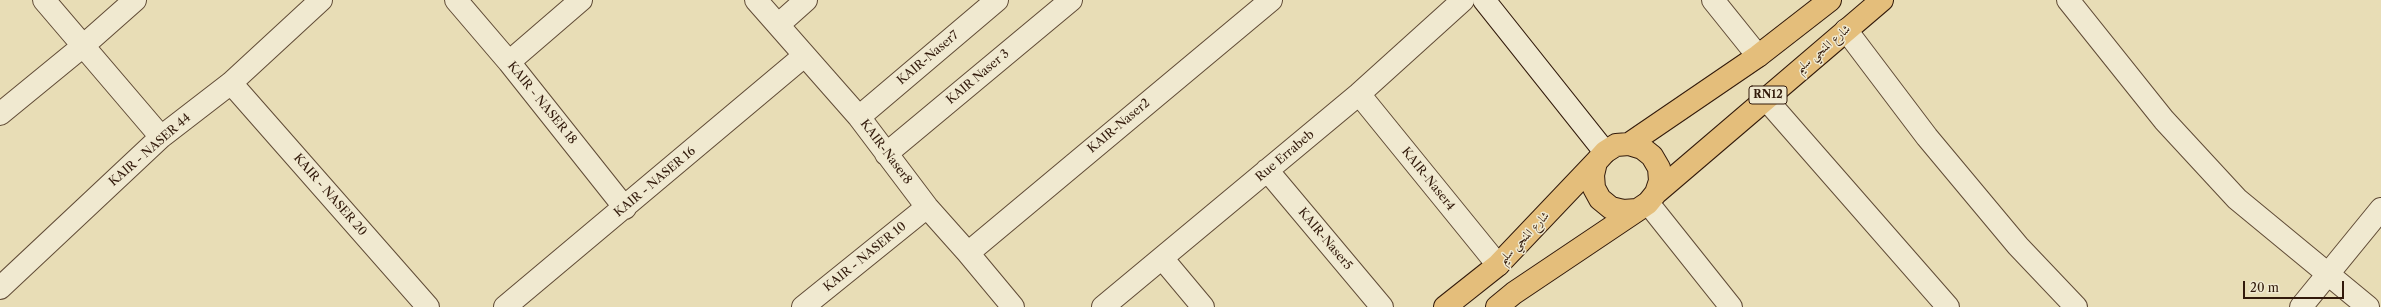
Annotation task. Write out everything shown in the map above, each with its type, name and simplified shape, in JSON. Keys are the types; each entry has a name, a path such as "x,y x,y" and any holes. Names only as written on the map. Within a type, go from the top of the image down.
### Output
{"main road":[{"path":"1629,144 1642,148 1652,156 1659,168 1660,180 1647,202 1623,211 1611,208 1600,199 1594,188 1593,175 1601,157 1616,146 1629,144 1758,56 1830,0"},
{"name":"شارع المنجي سليم","path":"1497,307 1514,293 1647,202 1765,98 1882,0"},
{"name":"شارع المنجي سليم","path":"1445,307 1498,265 1601,157"}],"street":[{"path":"44,0 161,137"},
{"path":"0,114 83,46 135,0"},
{"name":"KAIR - NASER 44","path":"0,288 161,137 231,82 321,0"},
{"name":"KAIR - NASER 18","path":"456,0 509,62 625,208"},
{"path":"509,62 581,0"},
{"name":"KAIR-Naser8","path":"756,0 859,117 927,207 968,253 1010,306"},
{"path":"778,26 806,0"},
{"name":"KAIR-Naser7","path":"859,117 997,0"},
{"name":"KAIR Naser 3","path":"886,154 1071,0"},
{"name":"KAIR-Naser2","path":"968,253 1270,0"},
{"name":"Rue Errabeb","path":"1103,307 1359,94 1463,0"},
{"path":"1484,0 1601,157"},
{"path":"1713,0 1758,56"},
{"path":"2068,0 2164,120 2237,199 2368,307"},
{"path":"1846,30 1927,137 2018,246 2076,307"},
{"name":"KAIR - NASER 16","path":"505,307 625,208 804,56"},
{"name":"KAIR - NASER 20","path":"231,82 428,307"},
{"name":"KAIR-Naser4","path":"1359,94 1498,265"},
{"path":"1765,98 1948,307"},
{"name":"KAIR-Naser5","path":"1267,170 1382,307"},
{"path":"1647,202 1731,307"},
{"name":"KAIR - NASER 10","path":"803,307 927,207"},
{"path":"2301,307 2381,209"},
{"path":"1162,258 1203,307"}]}
